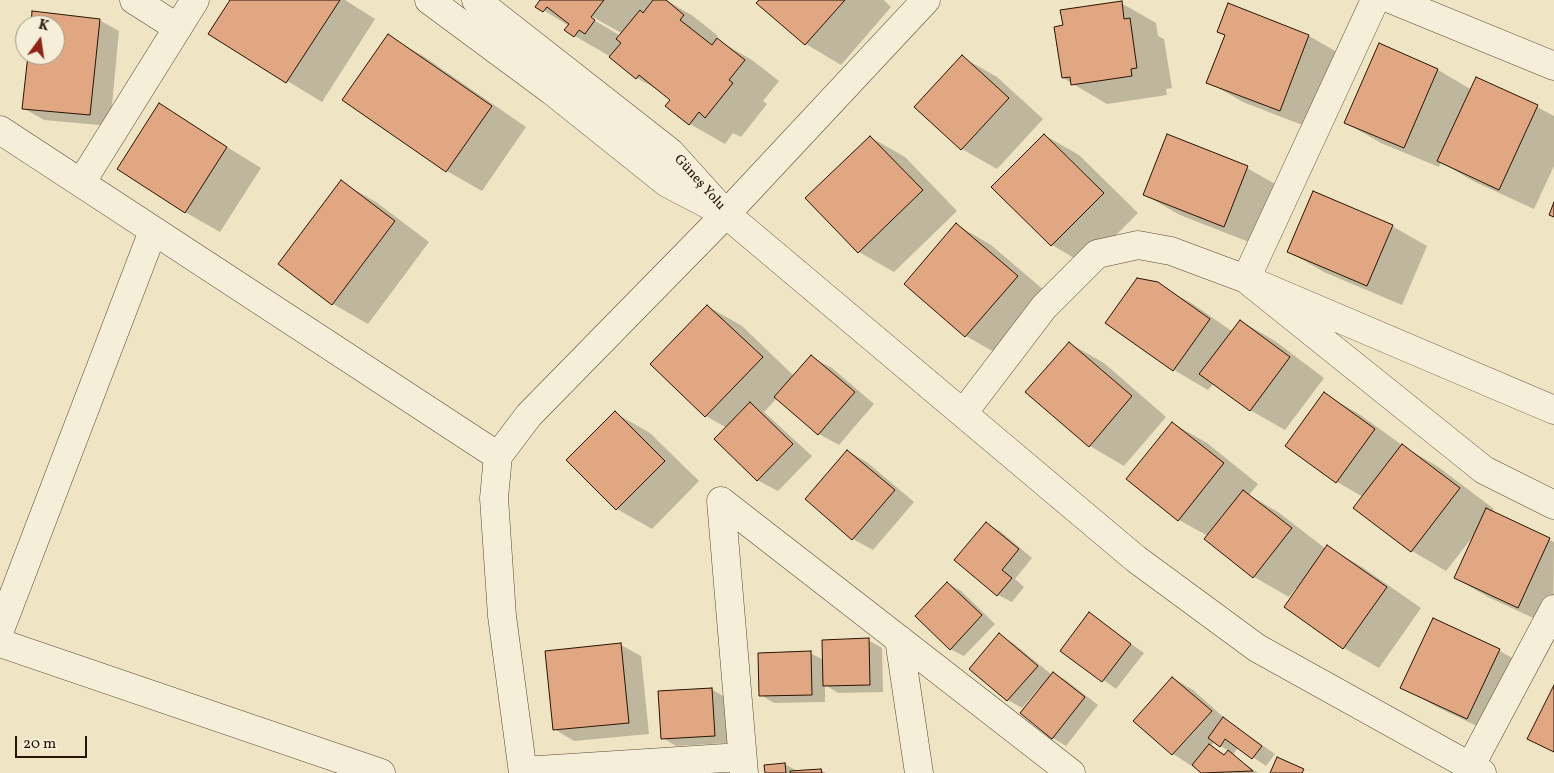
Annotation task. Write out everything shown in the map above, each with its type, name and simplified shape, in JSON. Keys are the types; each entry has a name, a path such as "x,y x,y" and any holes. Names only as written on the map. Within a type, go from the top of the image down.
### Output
{"street":[{"path":"134,0 178,28"},
{"path":"81,183 195,0"},
{"name":"Güneş Yolu","path":"429,0 552,91 667,183 726,214"},
{"name":"Güneş Yolu","path":"476,0 670,152 726,214"},
{"path":"926,0 726,214 529,415 498,456 494,498 502,616 523,772 742,765 721,501 1071,773"},
{"path":"1246,279 1375,0"},
{"path":"1393,0 1554,66"},
{"path":"0,130 498,456"},
{"path":"726,214 964,412 1136,559 1257,648 1476,770 1554,609"},
{"path":"0,630 153,230"},
{"path":"964,412 1044,307 1097,254 1138,245 1171,251 1246,279 1554,410"},
{"path":"1246,279 1484,470 1554,505"},
{"path":"899,639 919,773"},
{"path":"0,643 381,773"}],"building":[{"path":"230,0 340,0 286,83 208,34"},
{"path":"540,0 604,0 591,17 595,20 585,34 579,30 574,37 564,30 569,24 547,7 543,12 535,7"},
{"path":"653,0 666,0 684,15 680,20 712,45 717,38 745,60 729,80 733,83 705,118 699,112 689,125 665,106 670,100 639,75 636,79 609,57 621,43 616,39 640,10 643,13"},
{"path":"759,0 845,0 805,45 756,3"},
{"path":"1122,1 1124,19 1130,18 1137,68 1131,69 1132,76 1071,85 1070,77 1062,78 1054,27 1063,25 1060,10"},
{"path":"1228,3 1309,35 1280,111 1206,83 1225,35 1217,32"},
{"path":"32,11 100,19 90,115 22,109 27,65 65,65 65,15 32,15"},
{"path":"388,34 492,106 446,172 342,100"},
{"path":"1379,43 1438,69 1404,148 1344,123"},
{"path":"962,55 1009,98 961,150 914,107"},
{"path":"1476,77 1538,105 1499,190 1437,161"},
{"path":"159,103 227,147 185,213 117,169"},
{"path":"1044,134 1104,193 1051,246 991,187"},
{"path":"1167,134 1248,166 1224,227 1143,195"},
{"path":"870,136 923,190 858,253 805,198"},
{"path":"341,180 395,221 332,305 278,264"},
{"path":"1313,191 1393,225 1367,286 1287,252"},
{"path":"1554,202 1554,217 1549,215"},
{"path":"956,223 1018,276 965,337 904,284"},
{"path":"1137,278 1158,282 1210,319 1173,371 1105,323"},
{"path":"707,305 763,357 705,417 650,364"},
{"path":"1240,320 1290,357 1250,411 1199,374"},
{"path":"1069,342 1132,396 1089,447 1025,392"},
{"path":"811,355 855,392 818,435 774,397"},
{"path":"1324,392 1375,429 1336,483 1285,446"},
{"path":"750,402 793,444 757,481 714,439"},
{"path":"615,411 665,461 616,510 566,460"},
{"path":"1172,422 1224,463 1178,521 1126,479"},
{"path":"1402,444 1460,488 1411,552 1353,508"},
{"path":"847,450 895,490 852,540 805,499"},
{"path":"1243,490 1292,528 1253,578 1204,539"},
{"path":"1486,508 1550,538 1518,608 1454,578"},
{"path":"986,522 1019,549 1002,570 1012,578 997,596 954,560"},
{"path":"1327,545 1387,587 1343,649 1284,607"},
{"path":"947,582 982,615 950,650 915,616"},
{"path":"1089,612 1131,644 1102,682 1060,651"},
{"path":"1433,618 1500,649 1467,719 1400,688"},
{"path":"999,633 1038,666 1007,701 969,669"},
{"path":"869,638 870,685 823,686 822,640"},
{"path":"621,643 629,723 553,730 545,651"},
{"path":"811,651 812,695 759,696 758,653"},
{"path":"1053,672 1085,697 1052,739 1020,713"},
{"path":"1172,677 1212,711 1172,755 1133,721"},
{"path":"1554,685 1554,752 1527,739"},
{"path":"712,688 715,736 661,739 658,691"},
{"path":"1223,717 1262,746 1252,759 1225,739 1220,747 1208,738"},
{"path":"1209,744 1224,755 1228,750 1253,771 1201,773 1192,765"},
{"path":"1277,757 1304,769 1302,773 1270,773"},
{"path":"785,763 786,773 765,773 764,765"},
{"path":"821,769 822,773 790,773 790,771"}]}
